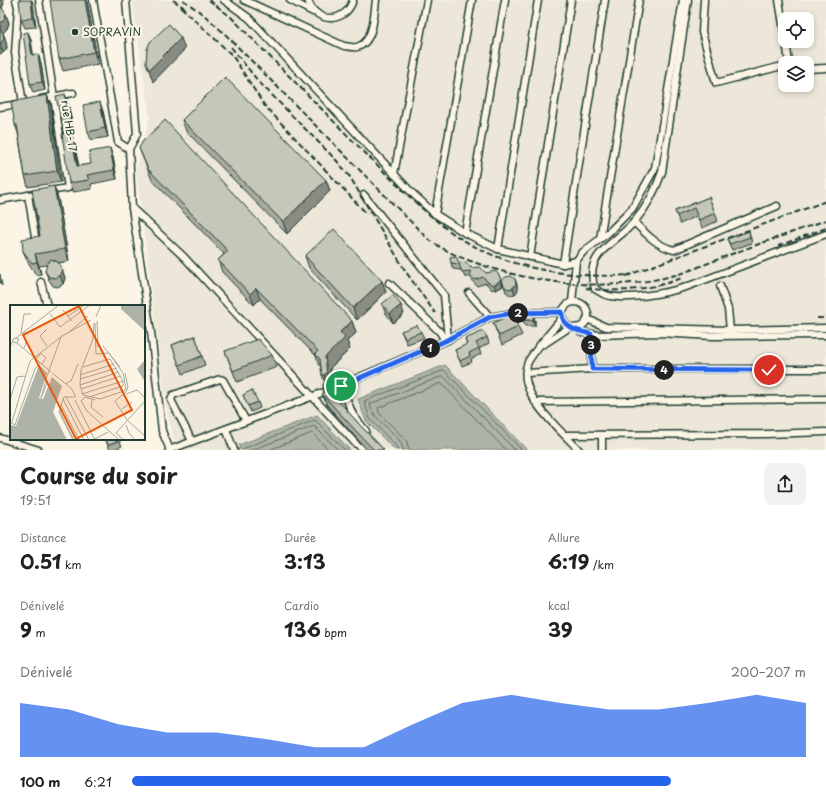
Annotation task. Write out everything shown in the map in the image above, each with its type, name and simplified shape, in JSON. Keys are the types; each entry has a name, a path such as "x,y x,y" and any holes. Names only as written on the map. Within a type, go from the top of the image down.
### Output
{"street":[{"path":"16,0 18,7 15,54 24,103"},
{"name":"rue HB-17","path":"0,200 68,188 39,0"},
{"path":"93,0 118,142 129,149"},
{"path":"126,0 137,134 129,149 132,208 144,305"},
{"path":"224,0 249,18 394,174 435,214 465,233 498,249 563,264 576,261"},
{"path":"244,0 344,46 356,47 365,42 371,31 376,0"},
{"path":"290,0 327,18 338,17 348,11 353,0"},
{"path":"308,0 316,13"},
{"path":"394,174 427,0"},
{"path":"435,214 472,0"},
{"path":"465,233 505,0"},
{"path":"498,249 538,0"},
{"path":"530,257 571,0"},
{"path":"563,264 605,0"},
{"path":"600,239 639,0"},
{"path":"572,302 576,261 583,252 600,239 632,209 655,168 683,0"},
{"path":"688,0 662,172 652,194 634,222 596,256 593,263 591,277 595,289 606,295 619,297 667,293 826,234"},
{"path":"704,0 702,32 716,84 778,67"},
{"path":"779,0 781,12"},
{"path":"814,69 826,68"},
{"path":"0,107 73,93"},
{"path":"28,195 36,242"},
{"path":"364,195 444,296 446,341"},
{"path":"634,222 651,239 664,248 674,250 777,206"},
{"path":"132,208 184,257 360,447"},
{"path":"41,282 47,305"},
{"path":"388,283 440,332 446,341"},
{"path":"720,286 728,309 730,330"},
{"path":"469,293 490,317"},
{"path":"541,346 573,328 583,325 587,319 586,308 578,302 572,302 565,306 562,315 541,346 532,356 526,373 528,389 535,402 580,450"},
{"path":"145,315 162,431 170,450 341,386 446,341 490,317 513,313 562,315"},
{"path":"562,315 565,324 591,334 659,333 713,336 826,335"},
{"path":"587,319 606,327 730,330 826,328"},
{"path":"591,334 592,369"},
{"path":"526,373 592,369 826,369"},
{"path":"192,441 171,400 173,395 220,379 225,382 246,421"},
{"path":"341,386 353,415 367,433"},
{"path":"535,402 826,399"},
{"path":"226,429 234,450"},
{"path":"565,435 826,432"},
{"path":"602,435 602,450"},
{"path":"0,438 39,450"}],"shaded area":[{"path":"132,0 826,0 826,450 177,450 167,412 136,170 150,117"}],"water":[{"path":"445,365 527,450 395,450 366,421 358,399"},
{"path":"317,415 350,450 240,450 239,445"}],"building":[{"path":"19,0 31,0 33,18 21,19"},
{"name":"SOPRAVIN","path":"50,0 85,0 94,52 59,59"},
{"path":"0,7 6,14 4,20 0,24"},
{"path":"169,24 181,38 149,70 146,63 147,49 150,42"},
{"path":"0,29 3,33 4,39 0,44"},
{"path":"28,32 32,55 38,54 42,82 30,84 23,33"},
{"path":"225,77 326,180 283,222 182,120"},
{"path":"65,94 69,114 60,116 56,96"},
{"path":"47,95 57,171 25,176 17,125 15,125 11,102"},
{"path":"100,102 105,128 88,132 83,105"},
{"path":"165,120 352,321 340,332 345,338 325,357 327,373 324,375 322,375 320,359 315,354 318,351 256,288 250,294 218,260 228,251 148,169 139,148 143,141"},
{"path":"71,133 77,166 91,164 89,152 110,148 114,170 87,175 89,180 69,183 62,134"},
{"path":"54,186 65,249 35,254 37,262 32,263 23,251 22,239 40,236 32,190"},
{"path":"709,197 715,213 699,220 694,208 677,216 675,211"},
{"path":"334,229 382,281 353,308 305,256"},
{"path":"749,231 750,237 730,244 727,239"},
{"path":"456,256 459,263 466,262 471,268 480,267 486,273 495,271 501,280 494,285 489,283 483,277 475,280 471,276 470,271 462,272 459,264 451,263 450,257"},
{"path":"51,259 58,262 62,269 60,275 55,278 49,277 45,271 47,264"},
{"path":"511,276 515,279 516,284 513,288 508,289 504,286 502,280"},
{"path":"393,295 401,305 390,314 382,304"},
{"path":"513,314 518,327 499,336 493,323"},
{"path":"523,314 533,314 533,320 523,320"},
{"path":"417,325 421,332 405,338 401,331"},
{"path":"483,331 487,337 476,343 479,348 469,353 470,356 460,361 455,350 467,344 465,339"},
{"path":"195,336 202,356 179,365 172,345"},
{"path":"258,339 272,355 233,371 225,351"},
{"path":"328,382 329,390 384,450 374,450 322,394 324,392 323,384"},
{"path":"252,390 258,402 248,406 243,395"},
{"path":"106,440 120,440 108,445"}],"railway":[{"path":"173,0 186,9"},
{"path":"183,0 203,14 226,35 427,238 453,254 482,265 522,276 565,283 608,285 630,283 679,274 826,220"},
{"path":"209,0 231,17 410,197 447,229 467,242 489,253 511,262 534,268 583,275 631,275"},
{"path":"181,7 232,55 264,105 367,214"},
{"path":"231,47 258,81 337,161 350,177 406,272 435,313"},
{"path":"626,276 826,201"},
{"path":"778,246 826,228"},
{"path":"586,288 610,290 646,288 682,278"},
{"path":"817,318 826,318"}],"place":[{"name":"SOPRAVIN","path":"75,32"}],"route":[{"path":"341,386 445,341 490,317 513,313 562,312 563,321 567,326 576,328 581,332 591,334 592,369 769,370"}]}
